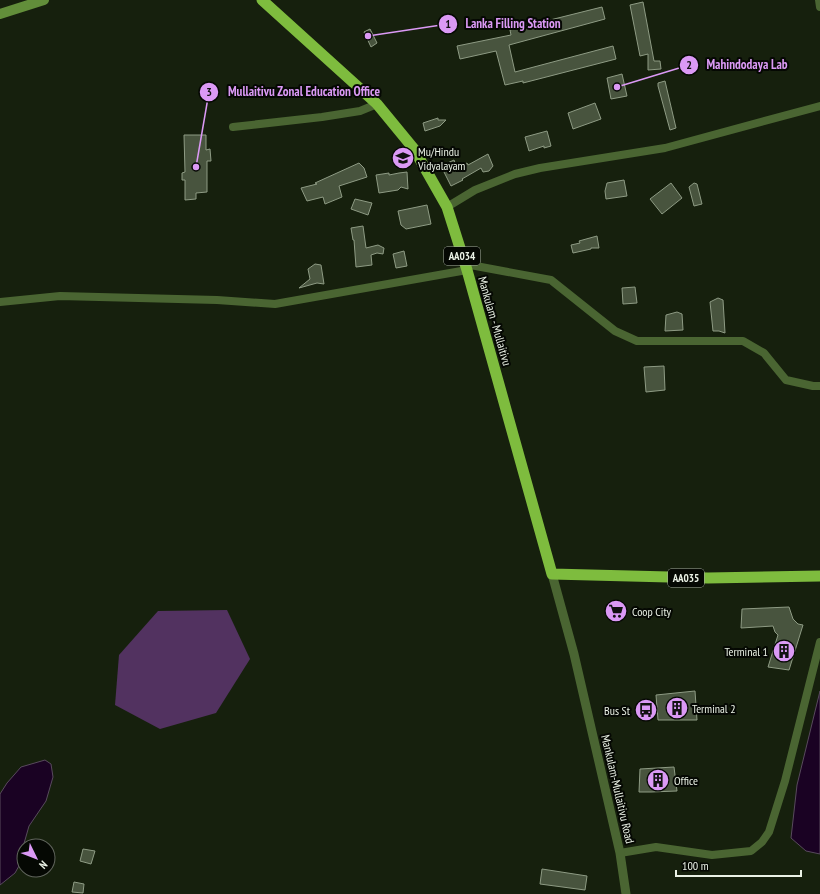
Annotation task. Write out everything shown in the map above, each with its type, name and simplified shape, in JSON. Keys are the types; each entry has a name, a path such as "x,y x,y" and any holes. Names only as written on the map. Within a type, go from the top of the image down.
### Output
{"highway":[{"name":"Mankulam - Mullaitivu","path":"262,0 378,104 414,149 447,207 466,267 552,574"},
{"name":"AA035","path":"552,574 708,578 820,576"}],"main road":[{"path":"0,14 44,0"}],"street":[{"path":"819,0 820,7"},
{"path":"232,127 322,117 360,111 378,104"},
{"path":"447,207 475,190 515,174 540,168 665,148 820,106"},
{"path":"0,302 60,296 217,300 275,304 466,267 551,280 615,332 637,341 743,341 764,353 786,380 813,386 820,386"},
{"name":"Mankulam-Mullaitivu Road","path":"552,574 574,654 620,853 626,894"},
{"path":"620,853 656,847 712,856 751,851 762,842 769,832 785,781 820,642"}],"shaded area":[{"path":"227,610 250,659 216,713 160,729 115,705 119,655 158,611"},
{"path":"820,691 820,854 806,851 791,838 797,785"},
{"path":"45,760 51,764 53,777 46,801 29,826 26,838 16,838 16,871 0,885 0,794 7,783 21,767"}],"building":[{"path":"643,2 654,61 660,61 661,69 648,70 648,54 640,56 630,5"},
{"path":"602,7 605,19 509,45 515,72 613,46 616,59 523,83 523,81 505,85 496,51 460,59 457,46 511,35 510,30"},
{"path":"370,29 377,43 371,47 364,32"},
{"path":"622,74 627,96 611,99 607,78"},
{"path":"665,81 676,128 670,130 658,86 658,83"},
{"path":"595,103 601,119 573,129 568,113"},
{"path":"438,118 438,120 446,120 440,126 425,131 423,123"},
{"path":"547,131 551,146 544,148 544,146 529,151 525,137"},
{"path":"184,135 206,135 206,150 210,149 211,161 207,161 207,192 196,193 196,199 185,200 185,180 182,180 182,173 185,172"},
{"path":"488,154 493,166 489,171 483,172 481,168 451,186 441,166 454,160 457,168 467,163 468,165"},
{"path":"359,163 364,168 367,177 339,186 342,197 325,204 323,197 307,201 301,188 317,184 315,183"},
{"path":"407,172 408,189 401,187 398,190 379,193 376,175 389,173 389,175"},
{"path":"624,180 627,196 606,199 605,191 607,183"},
{"path":"671,183 682,198 662,214 650,199"},
{"path":"694,183 697,184 702,204 694,206 689,187"},
{"path":"355,199 372,203 368,215 351,209"},
{"path":"427,205 431,224 406,229 401,225 398,211"},
{"path":"363,226 366,248 378,245 384,248 383,254 377,253 371,255 372,265 356,267 354,240 351,228"},
{"path":"597,236 599,248 591,248 573,253 571,245"},
{"path":"404,251 407,266 396,268 393,254"},
{"path":"315,264 321,265 324,284 317,283 299,288 310,279 308,269"},
{"path":"635,287 637,303 623,304 622,288"},
{"path":"718,298 723,300 725,333 713,331 710,302"},
{"path":"677,312 682,314 683,330 665,331 666,315"},
{"path":"664,366 665,390 646,392 644,367"},
{"name":"Terminal 1","path":"789,607 793,619 798,624 803,625 789,670 768,667 778,635 773,626 741,628 742,609"},
{"name":"Terminal 2","path":"695,691 697,720 658,720 656,695"},
{"name":"Office","path":"674,767 677,791 639,792 640,769"},
{"path":"83,849 95,851 91,864 80,861"},
{"path":"542,869 587,876 585,890 540,884"},
{"path":"74,882 84,884 83,893 72,892"}],"place":[{"name":"Lanka Filling Station","path":"368,36"},
{"name":"Mahindodaya Lab","path":"617,87"},
{"name":"Mu/Hindu Vidyalayam","path":"403,158"},
{"name":"Mullaitivu Zonal Education Office","path":"196,167"},
{"name":"Coop City","path":"616,611"},
{"name":"Terminal 1","path":"784,651"},
{"name":"Terminal 2","path":"677,708"},
{"name":"Bus St","path":"646,710"},
{"name":"Office","path":"658,780"}]}
